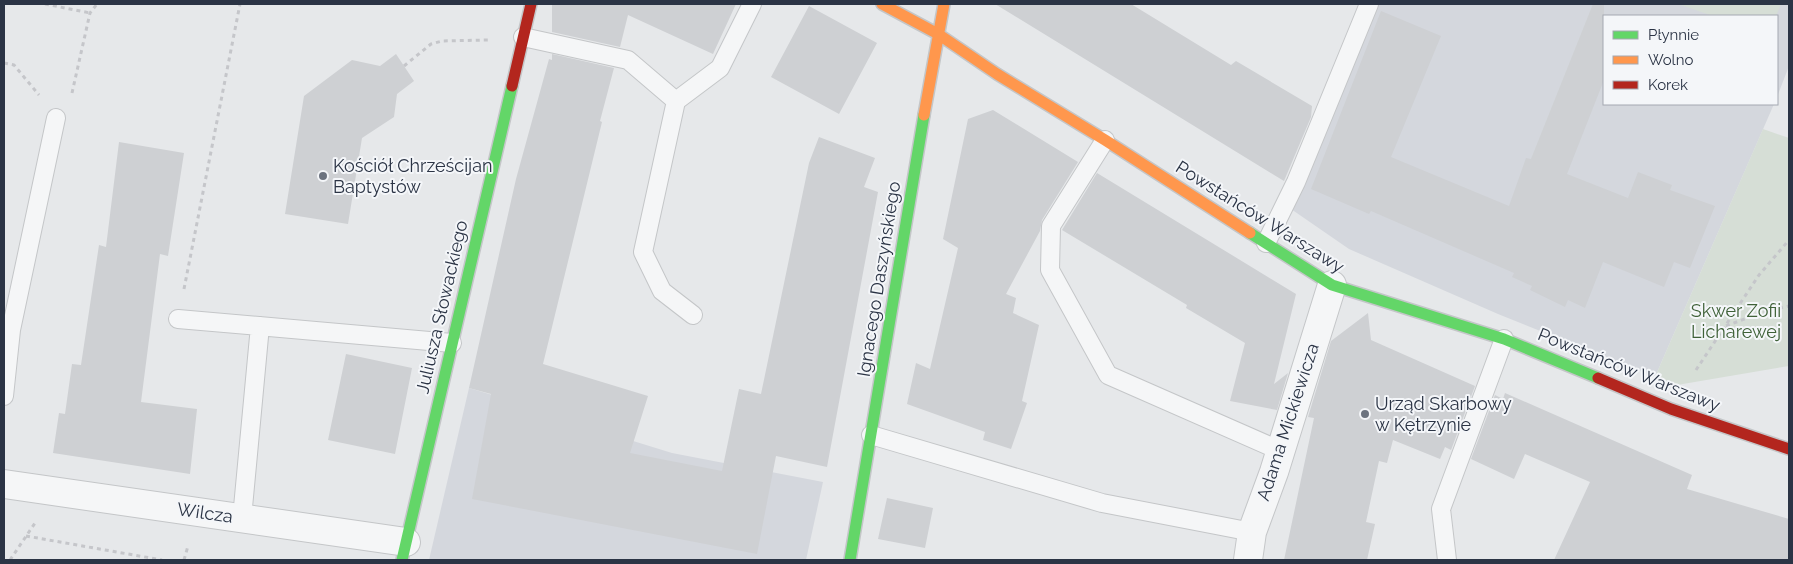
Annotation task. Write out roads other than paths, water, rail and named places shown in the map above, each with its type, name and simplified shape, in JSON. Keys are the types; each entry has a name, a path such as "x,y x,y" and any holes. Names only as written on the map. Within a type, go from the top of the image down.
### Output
{"street":[{"name":"Juliusza Słowackiego","path":"404,551 530,4"},
{"name":"Powstańców Warszawy","path":"882,4 938,34 997,74 1105,140 1332,285 1504,339 1671,409 1789,449"},
{"name":"Ignacego Daszyńskiego","path":"850,560 944,4"},
{"name":"Adama Mickiewicza","path":"1248,560 1252,532 1281,451 1332,285"},
{"name":"Wilcza","path":"4,484 242,518 404,551"}],"lane":[{"path":"693,315 662,290 643,252 676,101 720,68 752,4"},
{"path":"1266,243 1296,182 1369,4"},
{"path":"523,37 628,60 676,101"},
{"path":"4,396 11,330 56,118"},
{"path":"1105,140 1051,226 1050,270 1108,375 1281,451"},
{"path":"178,319 452,343"},
{"path":"242,518 260,326"},
{"path":"1447,560 1441,509 1504,339"},
{"path":"871,435 1102,503 1252,532"}],"place":[{"name":"Kościół Chrześcijan Baptystów","path":"323,176"},
{"name":"Urząd Skarbowy w Kętrzynie","path":"1365,414"}],"park label":[{"name":"Skwer Zofii Licharewej","path":"1736,321"}]}
